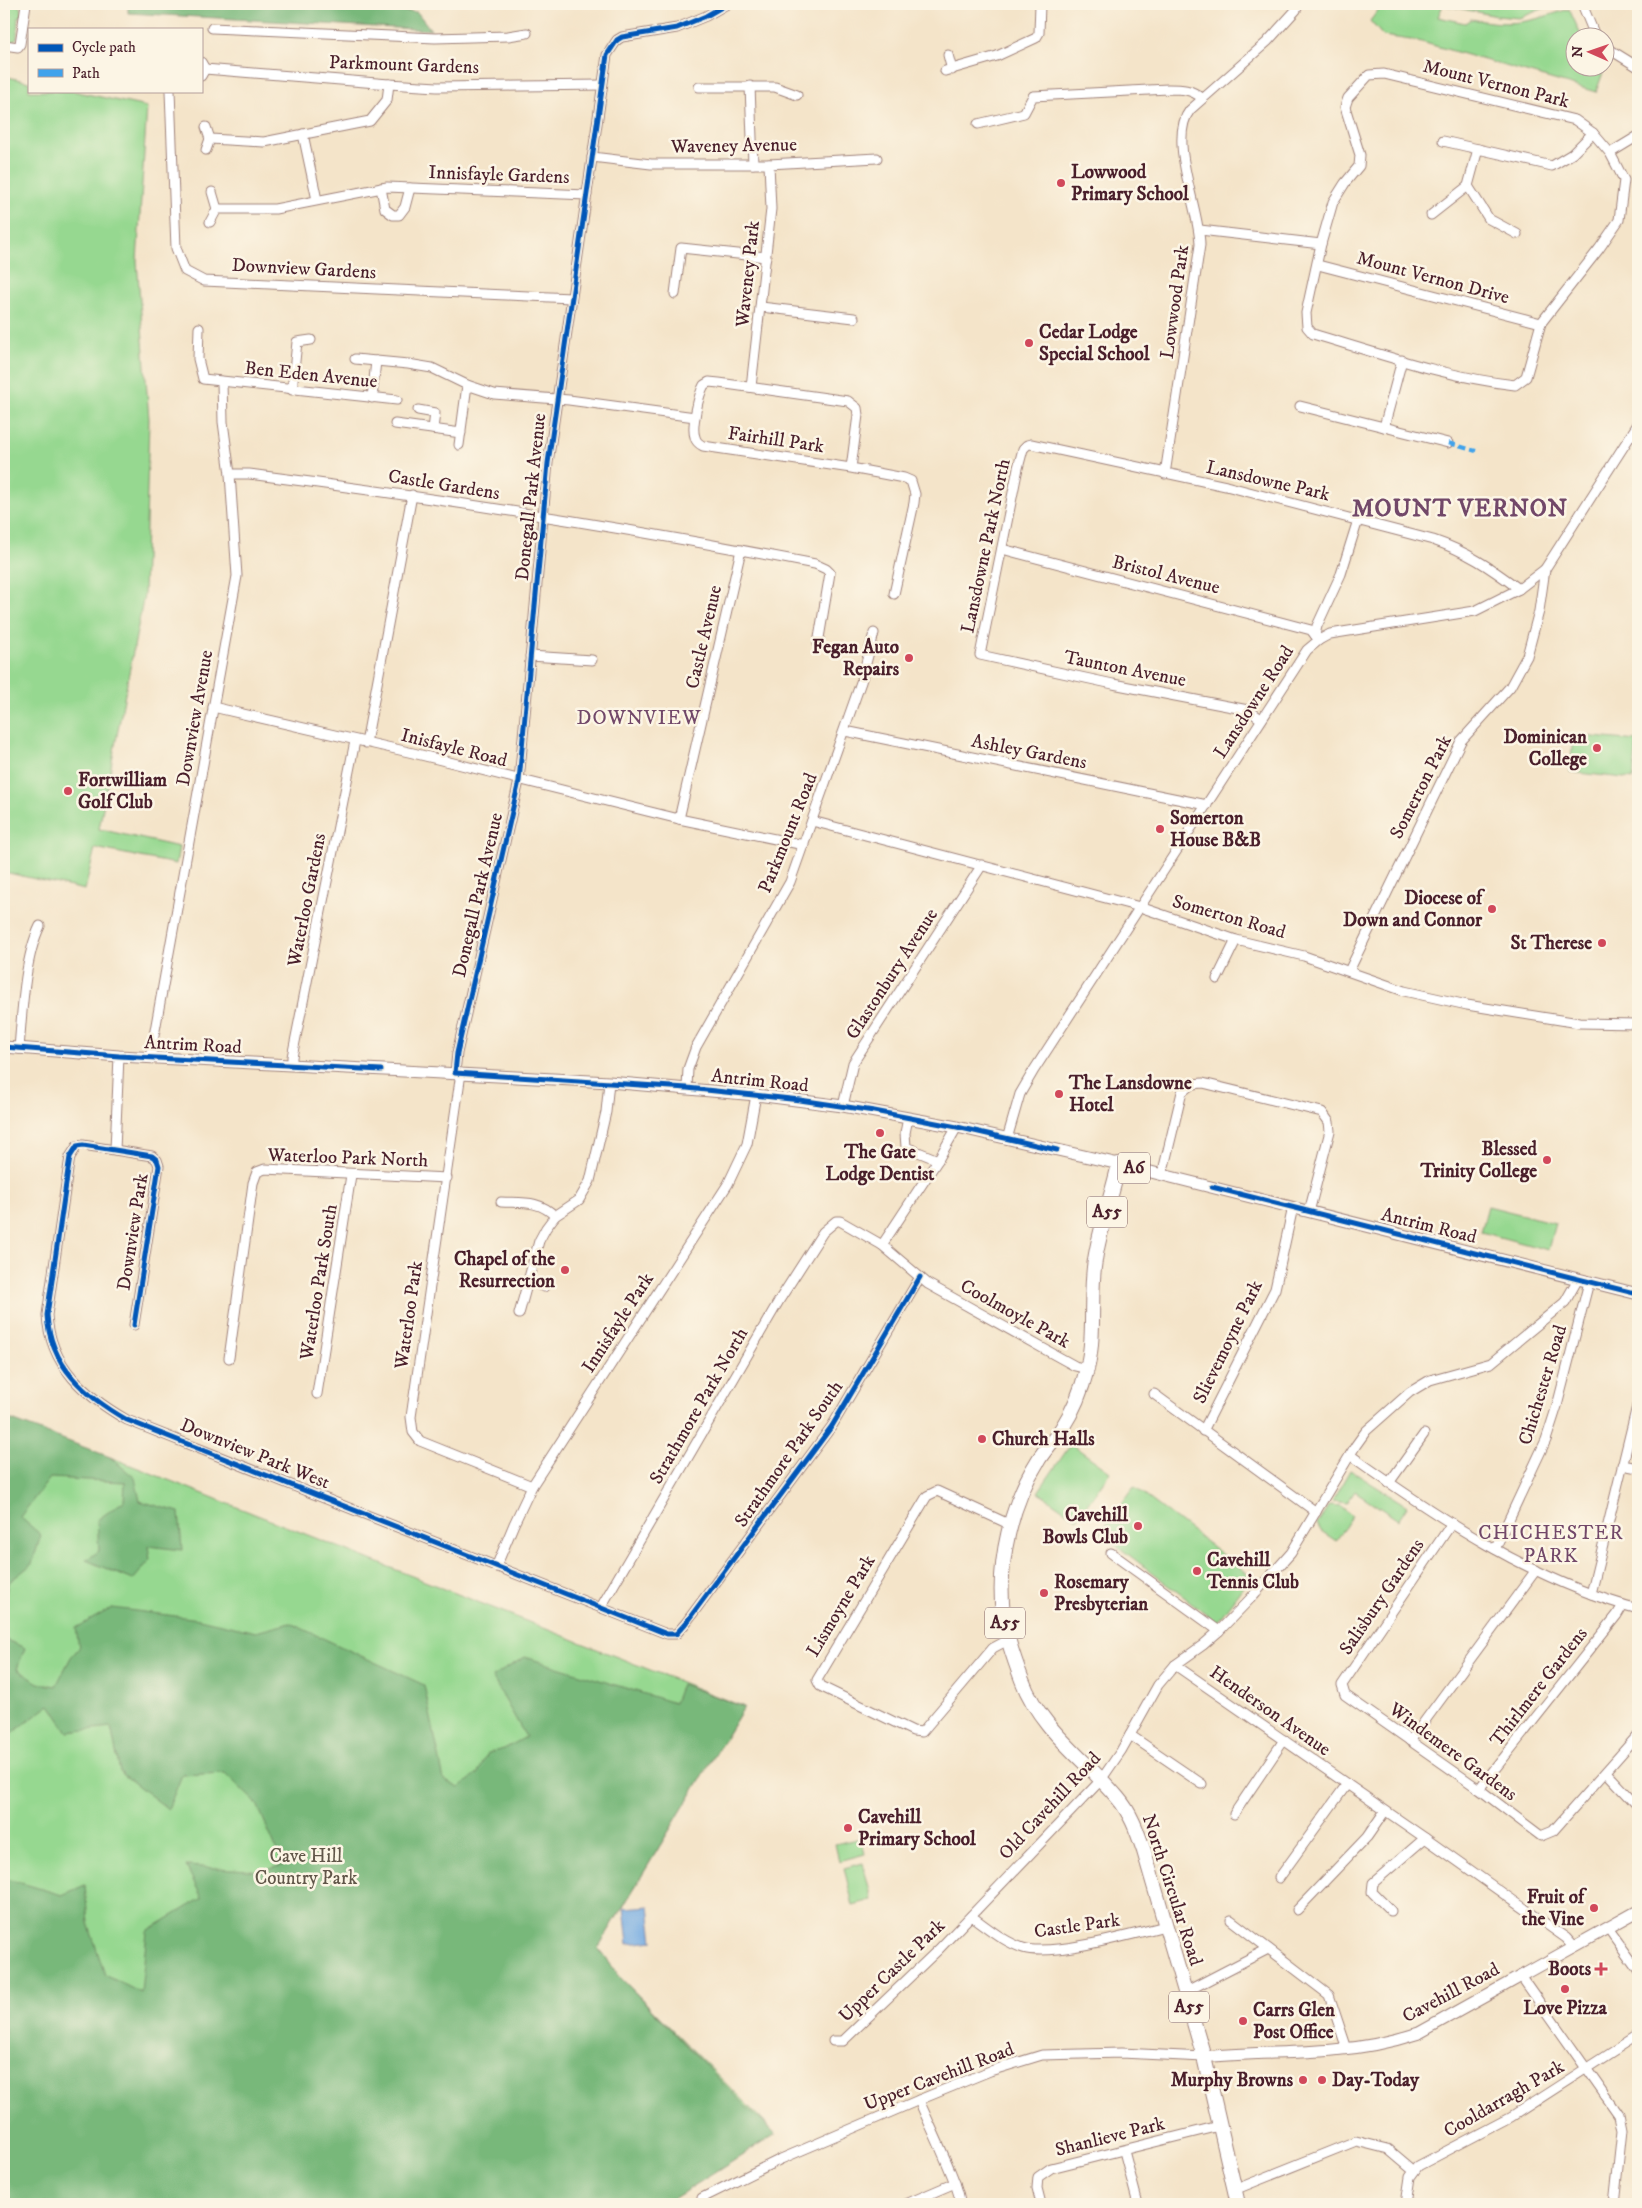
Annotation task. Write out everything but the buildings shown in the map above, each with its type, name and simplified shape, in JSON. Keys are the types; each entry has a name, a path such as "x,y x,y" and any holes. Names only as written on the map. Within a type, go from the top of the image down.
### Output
{"highway":[{"name":"North Circular Road","path":"1119,1164 1095,1260 1092,1342 1087,1369 1077,1398 1062,1428 1039,1459 1022,1490 1011,1525 1005,1555 1002,1585 1003,1614 1008,1640 1023,1683 1039,1710 1064,1744 1117,1797 1132,1818 1144,1851 1204,2057 1238,2204"}],"main road":[{"name":"Antrim Road","path":"4,1047 150,1058 609,1082 756,1095 843,1106 957,1127 1119,1164 1638,1294"},
{"name":"Cavehill Road","path":"1204,2057 1239,2052 1259,2053 1347,2049 1395,2040 1419,2033 1638,1911"}],"street":[{"path":"4,45 18,47 20,44 26,4"},
{"name":"Donegall Park Avenue","path":"458,1073 458,1048 519,781 556,399 607,55 617,40 629,35 678,28 706,16 727,4"},
{"path":"948,55 949,71 997,56 1036,38 1039,33 1040,4"},
{"name":"Lowwood Park","path":"1166,474 1200,245 1200,230 1184,165 1182,122 1190,110 1202,98 1267,42 1299,4"},
{"path":"1582,4 1592,28"},
{"path":"212,28 435,38 508,36 527,33"},
{"path":"1614,52 1638,67"},
{"name":"Parkmount Gardens","path":"202,69 389,84 438,86 602,85"},
{"name":"Mount Vernon Park","path":"1384,74 1575,120 1592,133 1610,153 1624,180 1619,220 1599,249 1541,323 1526,377 1515,385 1492,382 1402,360 1313,334 1307,327 1306,313 1332,202 1345,182 1359,166 1360,155 1345,107 1348,98 1368,75 1384,74"},
{"path":"210,139 264,142 370,121 386,100 389,84"},
{"path":"750,86 753,164"},
{"path":"699,87 775,87 797,94"},
{"path":"978,124 1024,113 1033,96 1185,89 1202,98"},
{"name":"Downview Gardens","path":"170,92 176,248 185,271 204,281 571,298"},
{"path":"206,127 210,139 206,150"},
{"path":"1443,141 1552,166 1572,154 1592,133"},
{"path":"303,134 317,200"},
{"path":"1610,153 1638,136"},
{"path":"1431,215 1468,186 1478,149"},
{"name":"Waveney Avenue","path":"592,156 651,164 769,164 876,158"},
{"name":"Waveney Park","path":"751,387 771,209 769,164"},
{"path":"1468,186 1489,219 1517,234"},
{"name":"Innisfayle Gardens","path":"381,188 385,209 393,215 400,215 405,207 410,188"},
{"name":"Innisfayle Gardens","path":"217,209 275,209 381,188 586,195"},
{"path":"210,222 217,209 212,192"},
{"path":"1200,230 1321,244"},
{"path":"675,294 681,248 766,257"},
{"name":"Mount Vernon Drive","path":"1318,264 1541,323"},
{"path":"761,307 854,318"},
{"name":"Ben Eden Avenue","path":"199,328 198,359 202,379 397,400"},
{"path":"292,390 297,342 311,340"},
{"path":"355,359 432,368 468,385 494,394 556,399 696,417 701,390 709,382 839,399 853,404 857,408 858,415 851,468"},
{"path":"1384,427 1402,360"},
{"path":"372,398 376,361"},
{"name":"Downview Avenue","path":"150,1058 236,576 230,474 223,422 222,382"},
{"path":"460,445 468,385"},
{"path":"1300,406 1448,443"},
{"path":"418,410 435,413 433,430"},
{"name":"Fairhill Park","path":"696,417 695,440 703,446 851,468 911,481 914,503 894,594"},
{"path":"395,424 461,433"},
{"name":"Lansdowne Road","path":"1007,1139 1020,1094 1261,719 1317,637 1475,611 1519,589 1545,569 1638,424"},
{"name":"Lansdowne Park","path":"1027,445 1031,444 1166,474 1358,520 1454,547 1481,561 1519,589"},
{"name":"Lansdowne Park North","path":"980,655 1018,468 1023,450 1027,445"},
{"name":"Castle Gardens","path":"230,474 249,474 412,495 815,564 830,573 818,644"},
{"path":"366,742 373,696 412,495"},
{"path":"1317,637 1317,626 1341,574 1358,520"},
{"name":"Bristol Avenue","path":"1002,549 1261,616 1311,630 1317,637"},
{"name":"Castle Avenue","path":"679,819 740,550"},
{"name":"Somerton Park","path":"1349,971 1461,741 1510,687 1527,656 1538,611 1545,569"},
{"name":"Parkmount Road","path":"687,1088 691,1057 781,898 804,845 845,731 853,701 862,682 874,633"},
{"name":"Taunton Avenue","path":"980,655 1113,684 1248,710 1261,719"},
{"path":"530,656 592,660"},
{"name":"Inisfayle Road","path":"213,707 366,742 679,819 804,845"},
{"name":"Ashley Gardens","path":"845,731 1207,804"},
{"name":"Waterloo Gardens","path":"292,1065 292,1057 355,741"},
{"name":"Somerton Road","path":"812,821 982,864 1140,907 1236,940 1304,956 1404,991 1467,1005 1579,1023 1638,1024"},
{"name":"Glastonbury Avenue","path":"843,1106 853,1063 982,864"},
{"path":"19,1049 22,1007 35,936 40,926"},
{"path":"1217,979 1236,940"},
{"name":"Downview Park","path":"115,1150 119,1056"},
{"name":"Waterloo Park","path":"458,1073 447,1178 411,1417 413,1432 420,1441 532,1486"},
{"path":"519,1314 539,1241 555,1216 579,1200 590,1181 606,1112 609,1082"},
{"path":"1162,1175 1182,1092 1192,1084 1203,1083 1322,1112 1329,1122 1330,1132 1309,1212"},
{"name":"Innisfayle Park","path":"496,1566 532,1486 728,1184 747,1144 756,1095"},
{"path":"908,1118 905,1133 906,1147 938,1160"},
{"path":"882,1245 938,1160 957,1127"},
{"name":"Downview Park","path":"83,1145 152,1156 157,1160 159,1166 134,1325"},
{"name":"Downview Park West","path":"83,1145 77,1146 70,1157 47,1315 48,1330 67,1370 80,1388 100,1405 127,1420 667,1634"},
{"name":"Waterloo Park North","path":"228,1358 253,1183 258,1172 265,1169 447,1178"},
{"name":"Waterloo Park South","path":"317,1394 351,1174"},
{"path":"502,1202 536,1204 546,1207 555,1216"},
{"path":"514,1213 515,1203"},
{"name":"Slievemoyne Park","path":"1203,1430 1275,1289 1293,1208"},
{"name":"Coolmoyle Park","path":"830,1224 840,1221 882,1245 928,1284 1075,1366 1087,1369"},
{"name":"Strathmore Park North","path":"601,1607 780,1299 830,1224"},
{"name":"Strathmore Park South","path":"667,1634 676,1634 685,1624 832,1426 920,1277"},
{"name":"Old Cavehill Road","path":"971,1916 1101,1780 1130,1735 1158,1685 1175,1665 1219,1631 1291,1553 1366,1431 1410,1392 1430,1380 1491,1363 1566,1302 1583,1280"},
{"name":"Chichester Road","path":"1496,1549 1546,1440 1557,1406 1583,1280"},
{"path":"529,1282 544,1287"},
{"name":"Slievemoyne Park","path":"1154,1394 1316,1512"},
{"path":"1591,1594 1638,1402"},
{"path":"1389,1483 1424,1434"},
{"path":"1350,1456 1389,1483 1496,1549 1536,1570 1591,1594 1638,1609"},
{"path":"1622,1465 1638,1468"},
{"name":"Lismoyne Park","path":"1008,1640 993,1648 922,1732 913,1731 820,1686 818,1680 927,1496 937,1491 1011,1525"},
{"name":"Salisbury Gardens","path":"1343,1690 1342,1685 1452,1523"},
{"path":"1111,1552 1219,1631"},
{"path":"1410,1741 1536,1570"},
{"name":"Thirlmere Gardens","path":"1479,1789 1617,1616 1623,1605"},
{"name":"Henderson Avenue","path":"1175,1665 1425,1838 1566,1938 1574,1947"},
{"name":"Windemere Gardens","path":"1343,1690 1345,1695 1479,1789 1541,1836 1553,1831 1606,1772"},
{"path":"1130,1735 1202,1784"},
{"path":"1638,1735 1606,1772 1638,1806"},
{"path":"1234,1814 1284,1740"},
{"path":"1279,1878 1347,1784"},
{"path":"1296,1910 1368,1837 1385,1811"},
{"path":"1391,1911 1372,1892 1373,1883 1425,1838"},
{"name":"Castle Park","path":"971,1916 1022,1948 1038,1951 1109,1940 1165,1926"},
{"name":"Upper Castle Park","path":"833,2041 843,2041 971,1916"},
{"path":"1231,1920 1328,1995 1347,2049"},
{"path":"1608,1928 1638,1970"},
{"path":"1185,1992 1268,1949"},
{"path":"1521,1976 1619,2115 1622,2124 1614,2204"},
{"name":"Cooldarragh Park","path":"1414,2171 1418,2166 1511,2117 1638,2035"},
{"name":"Upper Cavehill Road","path":"702,2198 786,2157 919,2100 990,2071 1042,2055 1121,2052 1204,2057"},
{"path":"919,2100 955,2183 961,2200 960,2204"},
{"name":"Shanlieve Park","path":"1041,2204 1037,2188 1038,2177 1051,2168 1219,2126"},
{"path":"1234,2190 1356,2142 1364,2142 1388,2149 1414,2171 1410,2177 1406,2204"},
{"path":"1124,2151 1138,2204"},
{"path":"906,2204 955,2183"}],"green space":[{"path":"5,4 18,4 22,11 22,16 18,17 17,38 12,42 4,41"},
{"path":"128,4 260,4 417,12 431,30 128,13"},
{"path":"1383,4 1555,4 1519,18 1497,16 1443,5 1438,17 1465,23 1471,19 1510,23 1531,20 1569,9 1578,28 1564,28 1564,78 1601,78 1596,92 1418,41 1383,36 1370,21"},
{"name":"Fortwilliam Golf Club","path":"4,76 28,82 28,92 78,92 147,107 137,261 149,419 144,595 99,829 179,847 176,864 95,848 85,890 4,872"},
{"path":"1573,735 1637,741 1633,779 1570,772"},
{"path":"1488,1206 1555,1223 1548,1250 1481,1232"},
{"path":"4,1417 110,1457 135,1478 140,1501 179,1512 182,1550 148,1546 150,1560 133,1580 86,1560 99,1551 97,1520 124,1501 125,1482 50,1478 20,1517 41,1535 32,1564 8,1583 4,1602"},
{"name":"Cave Hill Country Park","path":"4,1418 116,1462 110,1457 744,1707 598,1948 620,1977 776,2134 665,2204 4,2204"},
{"path":"1071,1444 1110,1472 1077,1519 1038,1492"},
{"path":"1350,1470 1407,1506 1398,1520 1355,1491 1347,1503 1332,1501"},
{"name":"Cavehill Tennis Club","path":"1134,1487 1251,1576 1217,1622 1100,1533"},
{"path":"1329,1505 1341,1506 1352,1516 1336,1541 1321,1531 1317,1524"},
{"name":"Cave Hill Country Park","path":"112,1608 199,1619 256,1632 290,1623 424,1685 444,1780 459,1788 478,1773 488,1753 504,1749 526,1737 492,1677 525,1657 674,1703 681,1684 744,1707 598,1948 620,1977 745,2106 776,2134 665,2204 17,2204 4,2193 4,1878 62,1895 85,1885 88,1923 105,1975 141,1993 147,1931 202,1898 186,1866 262,1871 283,1865 257,1804 225,1773 182,1775 168,1809 120,1772 111,1727 68,1732 50,1705 4,1739 4,1639 25,1648 17,1669 38,1683 56,1686 71,1657 79,1648 76,1628"},
{"path":"861,1838 865,1854 839,1861 835,1844"},
{"path":"863,1863 872,1900 853,1905 844,1868"}],"water":[{"path":"649,1906 653,1941 628,1944 624,1908"}],"marked path":[{"path":"1448,443 1476,451"}],"cycle path":[{"path":"727,4 706,16 677,28 622,37 617,40 607,55 548,463 519,781 457,1053 455,1073 687,1088 800,1100 874,1111 957,1127 1057,1150"},
{"path":"4,1047 119,1056 381,1070"},
{"path":"134,1325 159,1166 157,1160 152,1156 83,1145 77,1146 70,1157 47,1315 55,1350 63,1364 72,1378 97,1401 127,1420 667,1634 676,1634 832,1426 920,1277"},
{"path":"1212,1187 1638,1294"}],"place":[{"name":"Lowwood Primary School","path":"1061,183"},
{"name":"Cedar Lodge Special School","path":"1029,343"},
{"name":"Fegan Auto Repairs","path":"909,658"},
{"name":"Dominican College","path":"1597,748"},
{"name":"Fortwilliam Golf Club","path":"68,791"},
{"name":"Somerton House B&B","path":"1160,829"},
{"name":"Diocese of Down and Connor","path":"1492,909"},
{"name":"St Therese","path":"1602,943"},
{"name":"The Lansdowne Hotel","path":"1059,1094"},
{"name":"The Gate Lodge Dentist","path":"880,1133"},
{"name":"Blessed Trinity College","path":"1547,1160"},
{"name":"Chapel of the Resurrection","path":"565,1270"},
{"name":"Church Halls","path":"982,1439"},
{"name":"Cavehill Bowls Club","path":"1138,1526"},
{"name":"Cavehill Tennis Club","path":"1197,1571"},
{"name":"Rosemary Presbyterian","path":"1044,1593"},
{"name":"Cavehill Primary School","path":"848,1828"},
{"name":"Fruit of the Vine","path":"1594,1908"},
{"name":"Boots","path":"1601,1969"},
{"name":"Love Pizza","path":"1565,1989"},
{"name":"Carrs Glen Post Office","path":"1243,2021"},
{"name":"Murphy Browns","path":"1303,2080"},
{"name":"Day-Today","path":"1322,2080"}],"district":[{"name":"MOUNT VERNON","path":"1460,509"},
{"name":"DOWNVIEW","path":"639,718"},
{"name":"CHICHESTER PARK","path":"1551,1544"}]}
